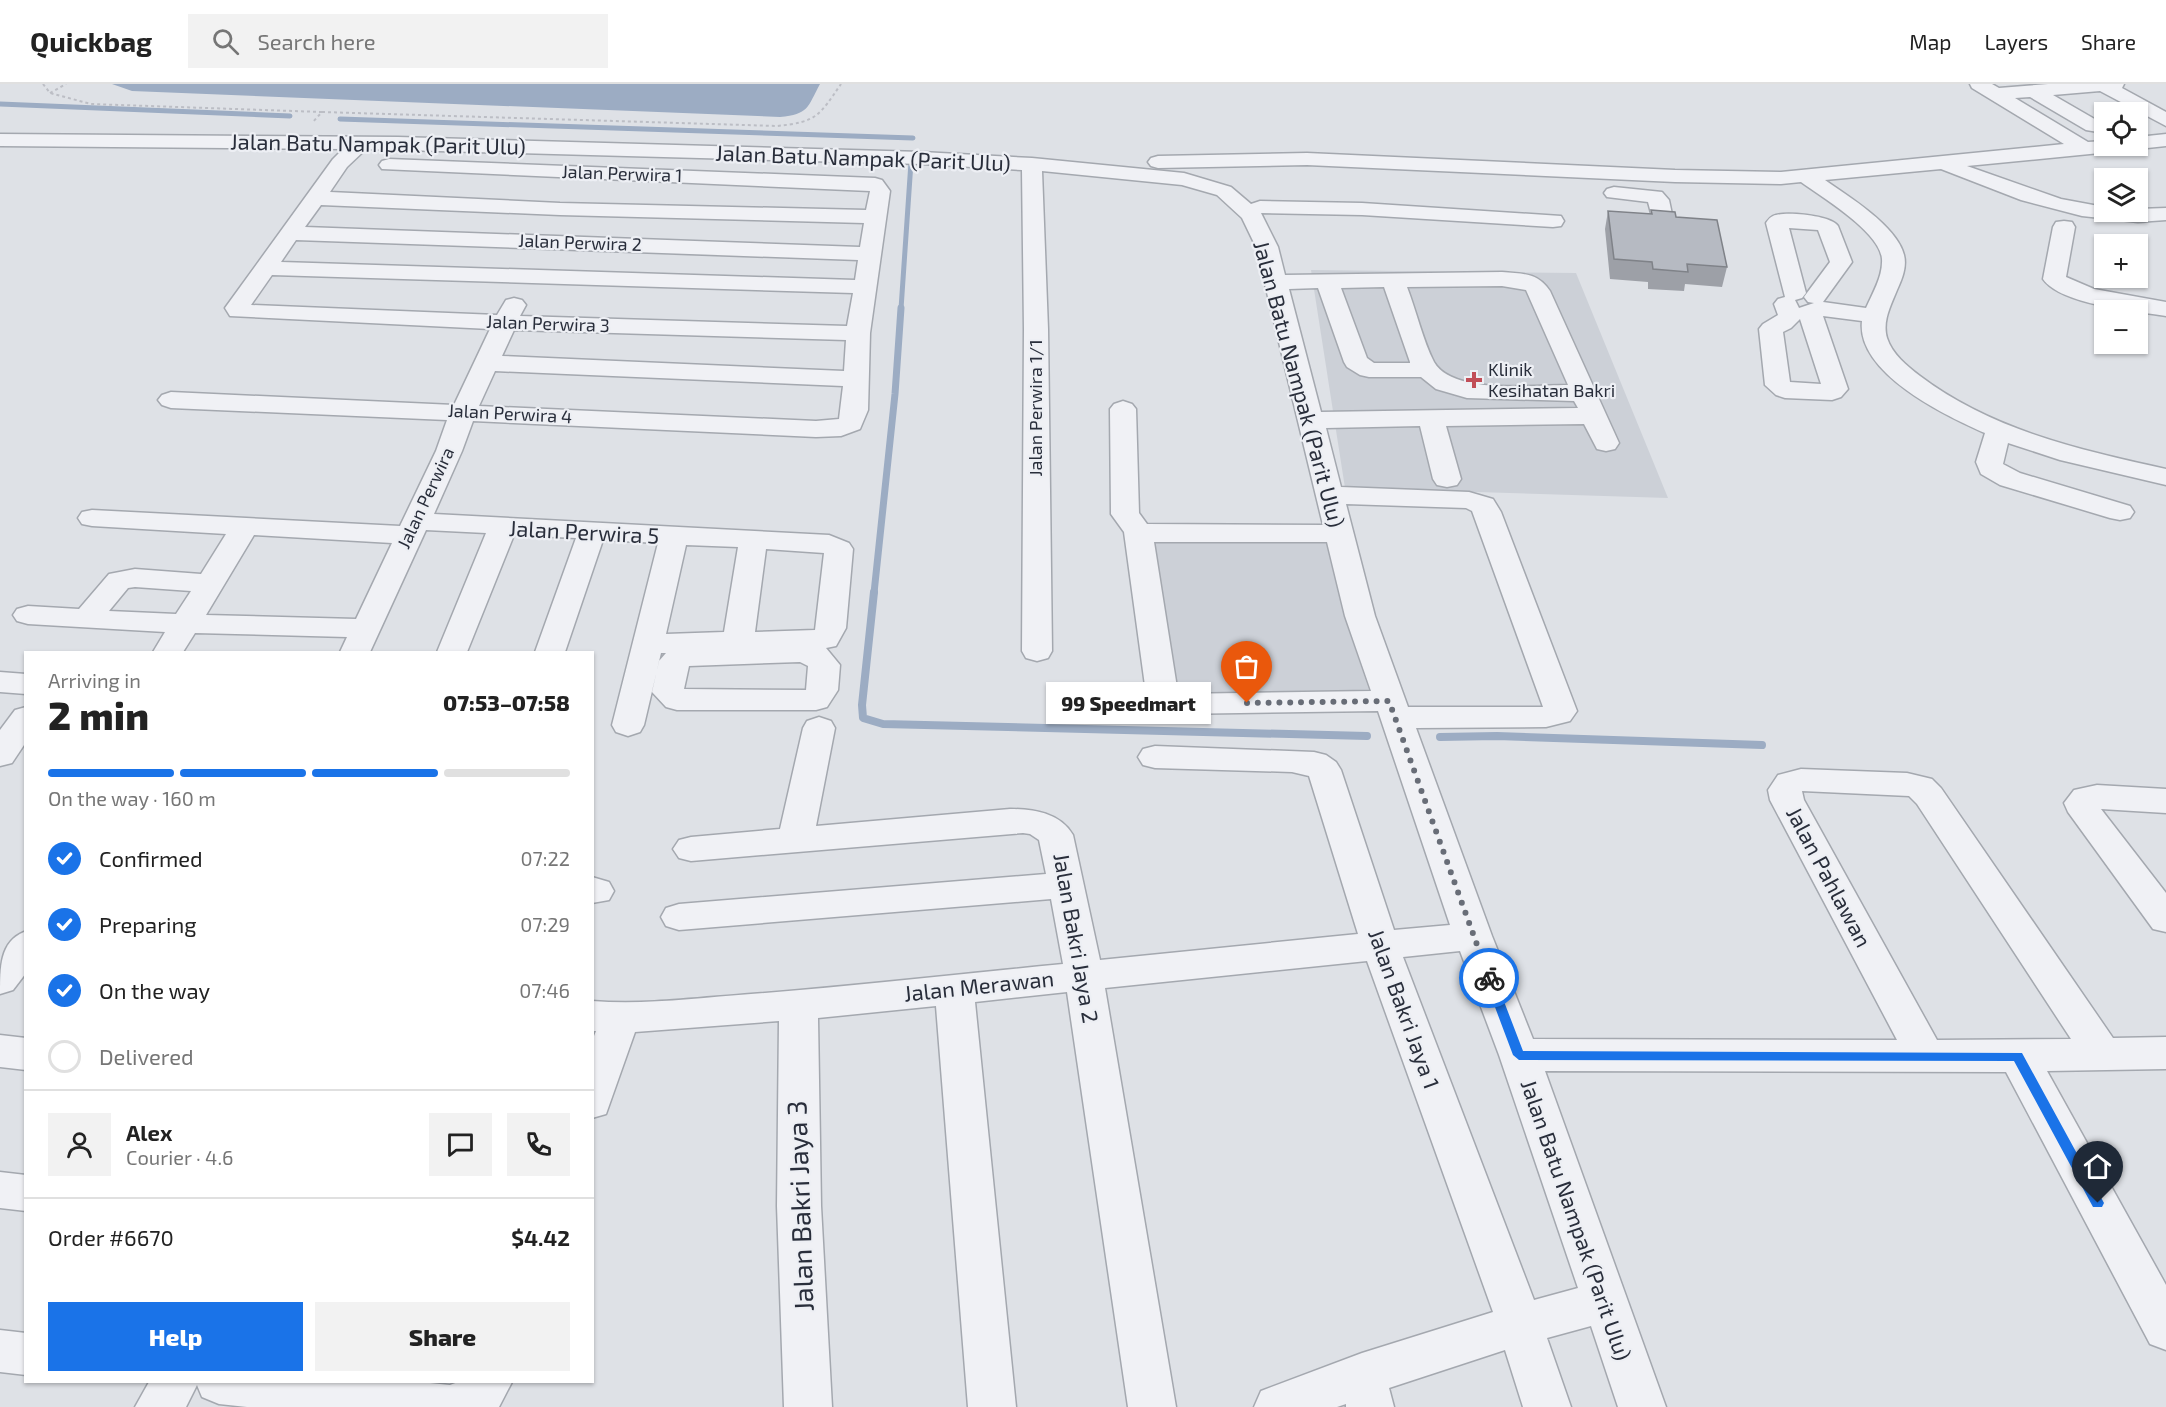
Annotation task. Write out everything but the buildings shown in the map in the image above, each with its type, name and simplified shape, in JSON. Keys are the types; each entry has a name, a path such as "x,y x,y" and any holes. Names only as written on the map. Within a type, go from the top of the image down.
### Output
{"street":[{"path":"1987,89 2106,84 2166,121"},
{"path":"2063,86 2094,104"},
{"path":"2027,87 2094,126"},
{"path":"1987,89 2084,148"},
{"path":"2148,123 2166,121"},
{"name":"Jalan Batu Nampak (Parit Ulu)","path":"3,141 360,142 1032,164 1166,176 1200,183 1229,194 1251,215 1252,186"},
{"path":"2148,142 2166,141"},
{"path":"266,268 340,163 360,142"},
{"path":"1200,183 1252,186 1307,159 1729,178 1806,176 2094,147"},
{"name":"Jalan Perwira","path":"361,640 449,451 463,412 589,148"},
{"name":"Jalan Perwira 1","path":"340,163 868,182 878,186 880,191 876,217"},
{"path":"1942,163 2033,198 2094,211"},
{"name":"Jalan Perwira 1/1","path":"1032,164 1036,329 1037,651"},
{"path":"1069,167 1252,186 1419,212 1553,221"},
{"path":"1581,172 1585,188 1592,192 1655,196 1662,219"},
{"path":"1806,176 1872,227 1891,250 1894,260 1890,278 1866,314"},
{"name":"Jalan Batu Nampak (Parit Ulu)","path":"1252,186 1360,616 1473,936 1519,1055 1642,1407"},
{"path":"315,198 560,209 876,217 858,333 856,379 488,363"},
{"path":"2033,198 2064,226"},
{"path":"2148,214 2166,214"},
{"path":"1805,298 1783,323 1771,329 1778,385 1781,388 1832,392 1835,389 1820,338 1805,298 1777,223 1783,220 1821,223 1827,226 1840,259 1840,265 1805,298"},
{"path":"2064,226 2094,220"},
{"path":"2064,226 2054,279 2057,284 2080,292 2166,309"},
{"name":"Jalan Perwira 2","path":"291,233 869,254"},
{"path":"266,268 866,287"},
{"name":"Jalan Perwira 3","path":"266,268 237,309 238,311 506,323 858,333"},
{"path":"1805,298 1830,276"},
{"path":"1275,282 1393,279 1525,281 1533,285 1606,443"},
{"path":"1393,279 1427,370 1440,381 1462,390 1588,404"},
{"path":"1328,281 1356,362 1369,370 1427,370"},
{"path":"1805,298 1839,313 1866,314"},
{"path":"1866,314 1877,342 1890,362 1940,402 1999,430 2063,453 2166,477"},
{"path":"1772,337 1820,338"},
{"name":"Jalan Perwira 4","path":"171,400 816,429 848,426 854,419 856,379"},
{"path":"1311,420 1431,418 1588,404"},
{"path":"1123,409 1125,514 1138,531 1162,693 1167,702 1392,709 1546,717 1561,711 1483,506 1469,500 1329,495"},
{"path":"1431,418 1447,479"},
{"path":"1999,430 1989,462 1991,468 2010,478 2120,512"},
{"name":"Jalan Perwira 5","path":"92,518 245,526 503,527 836,546 839,549 831,628 825,639 738,647"},
{"path":"169,651 245,526"},
{"path":"452,651 503,527"},
{"path":"1138,531 1149,533 1339,534"},
{"path":"550,651 592,532"},
{"path":"628,725 674,537"},
{"path":"647,644 738,647 753,542"},
{"path":"87,618 118,580 135,578 210,583"},
{"path":"28,615 185,624 361,640"},
{"path":"0,682 24,684"},
{"path":"0,755 24,720"},
{"path":"795,841 819,728"},
{"name":"Jalan Bakri Jaya 1","path":"1155,757 1292,761 1314,763 1324,770 1380,945 1520,1324 1547,1407"},
{"name":"Jalan Pahlawan","path":"1924,1054 1787,800 1785,790 1790,783 1801,780 1907,784 1920,787 1936,806 2102,1054"},
{"path":"2161,905 2085,812 2081,803 2086,798 2097,797 2166,801"},
{"name":"Jalan Bakri Jaya 2","path":"691,849 1032,821 1047,826 1056,835 1084,975 1152,1407"},
{"path":"679,917 1067,885"},
{"name":"Jalan Merawan","path":"606,1017 798,1005 1473,936"},
{"path":"0,980 16,945"},
{"path":"954,988 992,1407"},
{"name":"Jalan Bakri Jaya 3","path":"798,1005 799,1206 808,1407"},
{"path":"594,1089 606,1017"},
{"path":"0,1051 24,1054"},
{"path":"1519,1055 1924,1054 2018,1056 2166,1053"},
{"path":"2018,1056 2166,1329"},
{"path":"0,1190 24,1193"},
{"path":"1278,1407 1366,1391 1520,1324 1604,1302"},
{"path":"0,1352 24,1354"},
{"path":"159,1407 174,1383"},
{"path":"228,1383 450,1407 476,1396 488,1383"}],"path":[{"path":"43,84 50,93 91,104 777,126 806,123 817,118 841,84"},
{"path":"50,93 66,84"},
{"path":"315,119 322,112"}],"shaded area":[{"name":"Klinik Kesihatan Bakri","path":"1311,270 1576,273 1668,498 1345,488"},
{"path":"1142,528 1323,529 1348,628 1374,705 1174,708"}],"water":[{"path":"112,84 820,84 802,112 780,117 132,91"}],"waterway":[{"path":"0,104 290,116"},
{"path":"340,119 913,138"},
{"path":"901,309 911,162"},
{"path":"874,593 895,394 901,308"},
{"path":"874,592 862,705 863,718 883,724 1367,736"},
{"path":"1440,737 1497,736 1762,745"}],"way so far":[{"path":"1247,703 1389,701 1489,978"}],"place":[{"name":"Klinik Kesihatan Bakri","path":"1474,380"},
{"name":"99 Speedmart","path":"1247,703"}],"route":[{"path":"1489,978 1519,1055 1924,1054 2018,1056 2098,1203"}]}
